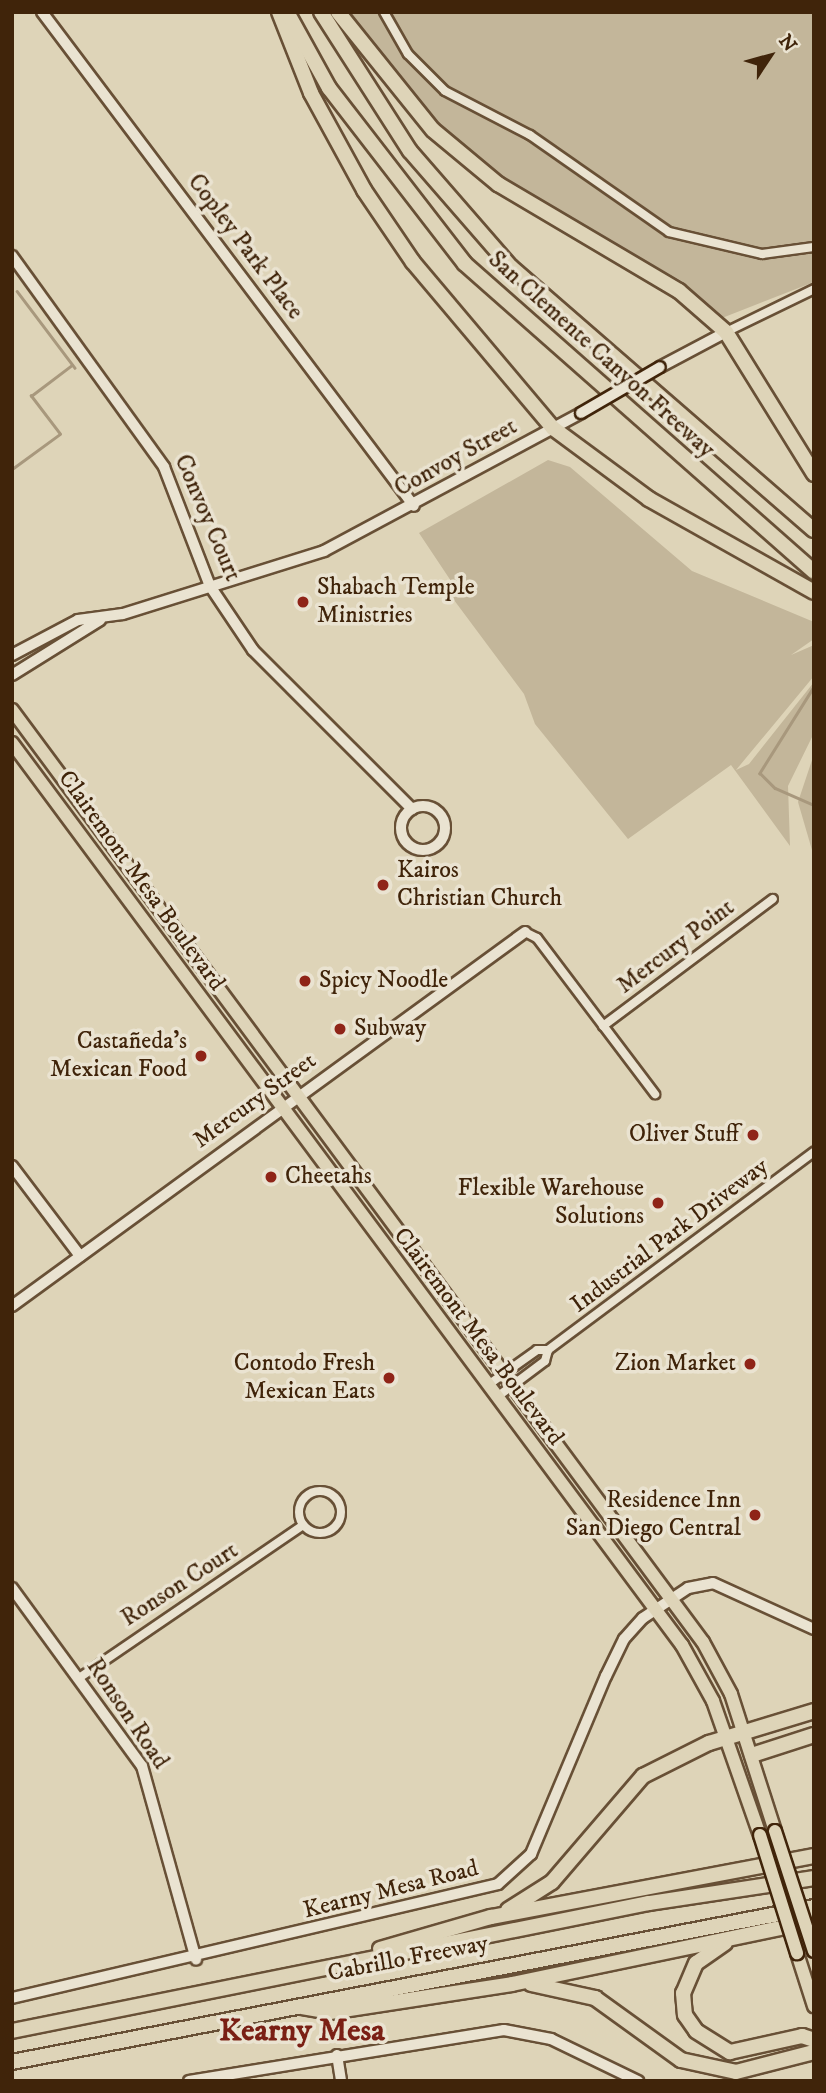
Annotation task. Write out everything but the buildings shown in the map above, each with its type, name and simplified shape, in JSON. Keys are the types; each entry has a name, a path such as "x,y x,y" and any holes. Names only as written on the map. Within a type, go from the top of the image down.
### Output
{"highway":[{"path":"279,12 311,93 364,190 413,262 553,428 649,499 814,592"},
{"name":"San Clemente Canyon Freeway","path":"287,12 337,99 465,264 814,572"},
{"name":"San Clemente Canyon Freeway","path":"321,12 411,151 511,267 814,530"},
{"path":"338,12 433,130 498,184 679,291 726,332 814,474"},
{"path":"491,1917 552,1881 643,1776 743,1730 814,1712"},
{"path":"752,1755 814,1735"},
{"path":"271,1980 491,1917 814,1856"},
{"name":"Cabrillo Freeway","path":"12,2031 649,1903 814,1878"},
{"name":"Cabrillo Freeway","path":"12,2062 814,1907"},
{"path":"294,2006 330,2012 512,1984 814,1921"},
{"path":"738,1936 709,1951 688,1978 685,2015 696,2031 730,2052 802,2036 814,2040"},
{"path":"512,1984 565,1988 595,1998 681,2060 736,2072 814,2052"}],"main road":[{"name":"Copley Park Place","path":"42,12 414,506"},
{"name":"Convoy Street","path":"12,675 100,620 324,551 414,506 726,332"},
{"name":"Convoy Street","path":"12,655 75,621 100,620"},
{"name":"Clairemont Mesa Boulevard","path":"12,710 672,1598 716,1662 752,1755 814,1951"},
{"name":"Clairemont Mesa Boulevard","path":"12,743 656,1609 708,1689 727,1736 814,2006"},
{"path":"189,2081 504,2030 551,2039 638,2081"},
{"path":"337,2056 341,2081"}],"street":[{"path":"384,12 408,54 445,91 530,135 669,232 762,254 814,247"},
{"name":"Convoy Court","path":"12,256 164,467 210,586 269,669 335,725 412,809"},
{"name":"Convoy Street","path":"726,332 814,289"},
{"path":"426,806 442,817 443,836 434,846 413,847 403,836 402,823 412,809 426,806"},
{"name":"Mercury Point","path":"603,1026 773,900"},
{"path":"524,932 537,938 655,1094"},
{"name":"Mercury Street","path":"12,1306 524,932"},
{"name":"Industrial Park Driveway","path":"488,1385 537,1350 548,1350 814,1152"},
{"path":"12,1166 79,1256"},
{"name":"Industrial Park Driveway","path":"497,1397 545,1361 548,1350"},
{"path":"324,1491 337,1499 340,1518 330,1530 316,1533 303,1525 298,1510 309,1493 324,1491"},
{"name":"Ronson Court","path":"79,1678 303,1525"},
{"name":"Kearny Mesa Road","path":"12,1998 196,1960 484,1890 513,1875 531,1854 624,1639 656,1609 672,1598 713,1583 814,1629"},
{"name":"Ronson Road","path":"12,1588 79,1678 149,1780 196,1960"}],"shaded area":[{"path":"347,12 814,12 814,282 722,318 682,281 524,193 449,139 381,63"},
{"path":"548,460 570,467 692,571 814,622 814,639 791,655 814,645 814,676 736,770 749,764 814,682 814,733 788,786 790,846 731,765 628,839 535,724 524,694 451,596 457,590 419,533"},
{"path":"814,754 814,857 798,802"}],"waterway":[{"path":"17,291 75,368"},
{"path":"12,469 60,434 31,396 72,365"},
{"path":"814,687 760,773 775,788 814,805"}],"place":[{"name":"Shabach Temple Ministries","path":"303,602"},
{"name":"Kairos Christian Church","path":"383,885"},
{"name":"Spicy Noodle","path":"305,981"},
{"name":"Subway","path":"340,1029"},
{"name":"Castañeda's Mexican Food","path":"201,1056"},
{"name":"Oliver Stuff","path":"753,1135"},
{"name":"Cheetahs","path":"271,1177"},
{"name":"Flexible Warehouse Solutions","path":"658,1203"},
{"name":"Zion Market","path":"750,1364"},
{"name":"Contodo Fresh Mexican Eats","path":"389,1378"},
{"name":"Residence Inn San Diego Central","path":"755,1515"}],"district":[{"name":"Kearny Mesa","path":"302,2031"}]}
